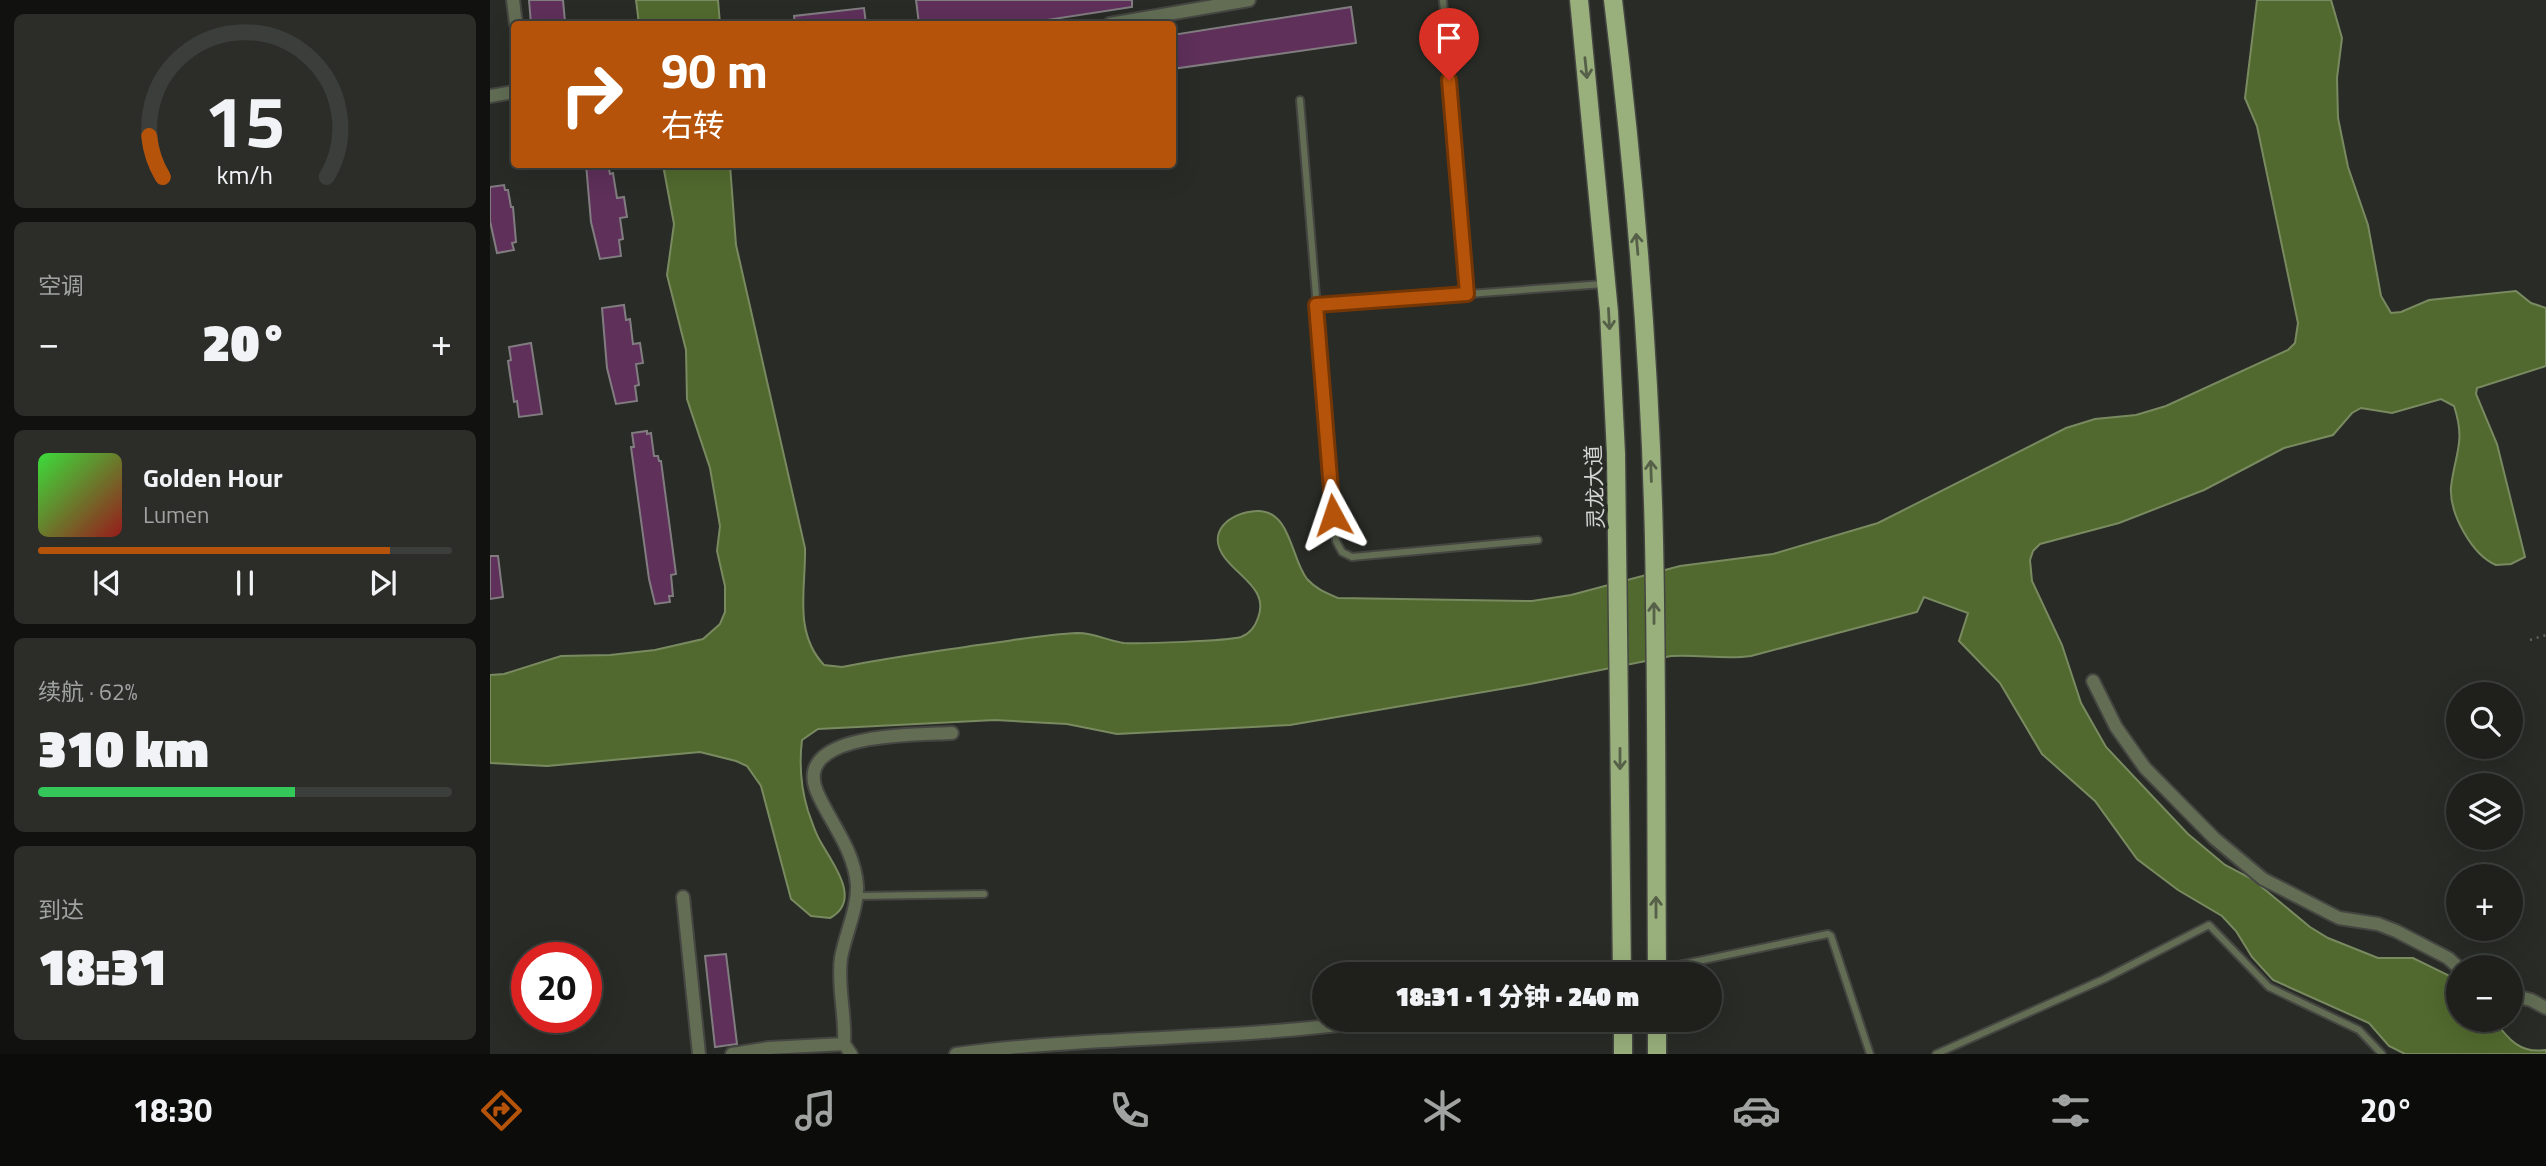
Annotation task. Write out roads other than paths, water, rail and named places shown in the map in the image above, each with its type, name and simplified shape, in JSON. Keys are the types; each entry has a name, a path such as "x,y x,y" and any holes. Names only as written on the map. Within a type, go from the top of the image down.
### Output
{"main road":[{"name":"灵龙大道","path":"1579,0 1606,284 1619,550 1617,962"},
{"path":"1613,0 1643,310 1654,539 1657,962"},
{"path":"1623,1032 1623,1054"},
{"path":"1657,1032 1657,1054"}],"street":[{"path":"513,0 516,21"},
{"path":"1127,21 1249,0"},
{"path":"490,96 511,92"},
{"path":"2093,681 2116,727 2144,768 2214,838 2263,878 2339,918 2378,924 2446,957"},
{"path":"733,1054 769,1048 848,1049 841,959 857,888 854,868 843,839 817,792 814,777 816,767 833,750 861,740 952,733"},
{"path":"683,897 699,1054"},
{"path":"2523,998 2546,1008"},
{"path":"956,1054 1001,1048 1312,1027"}],"lane":[{"path":"1443,0 1467,294"},
{"path":"1300,100 1336,541 1342,552 1352,557 1538,540"},
{"path":"1316,305 1606,284"},
{"path":"855,896 984,894"},
{"path":"1936,1054 2104,979 2209,925 2269,986 2359,1030 2382,1054"},
{"path":"1693,962 1828,934 1831,936 1870,1054"}]}
